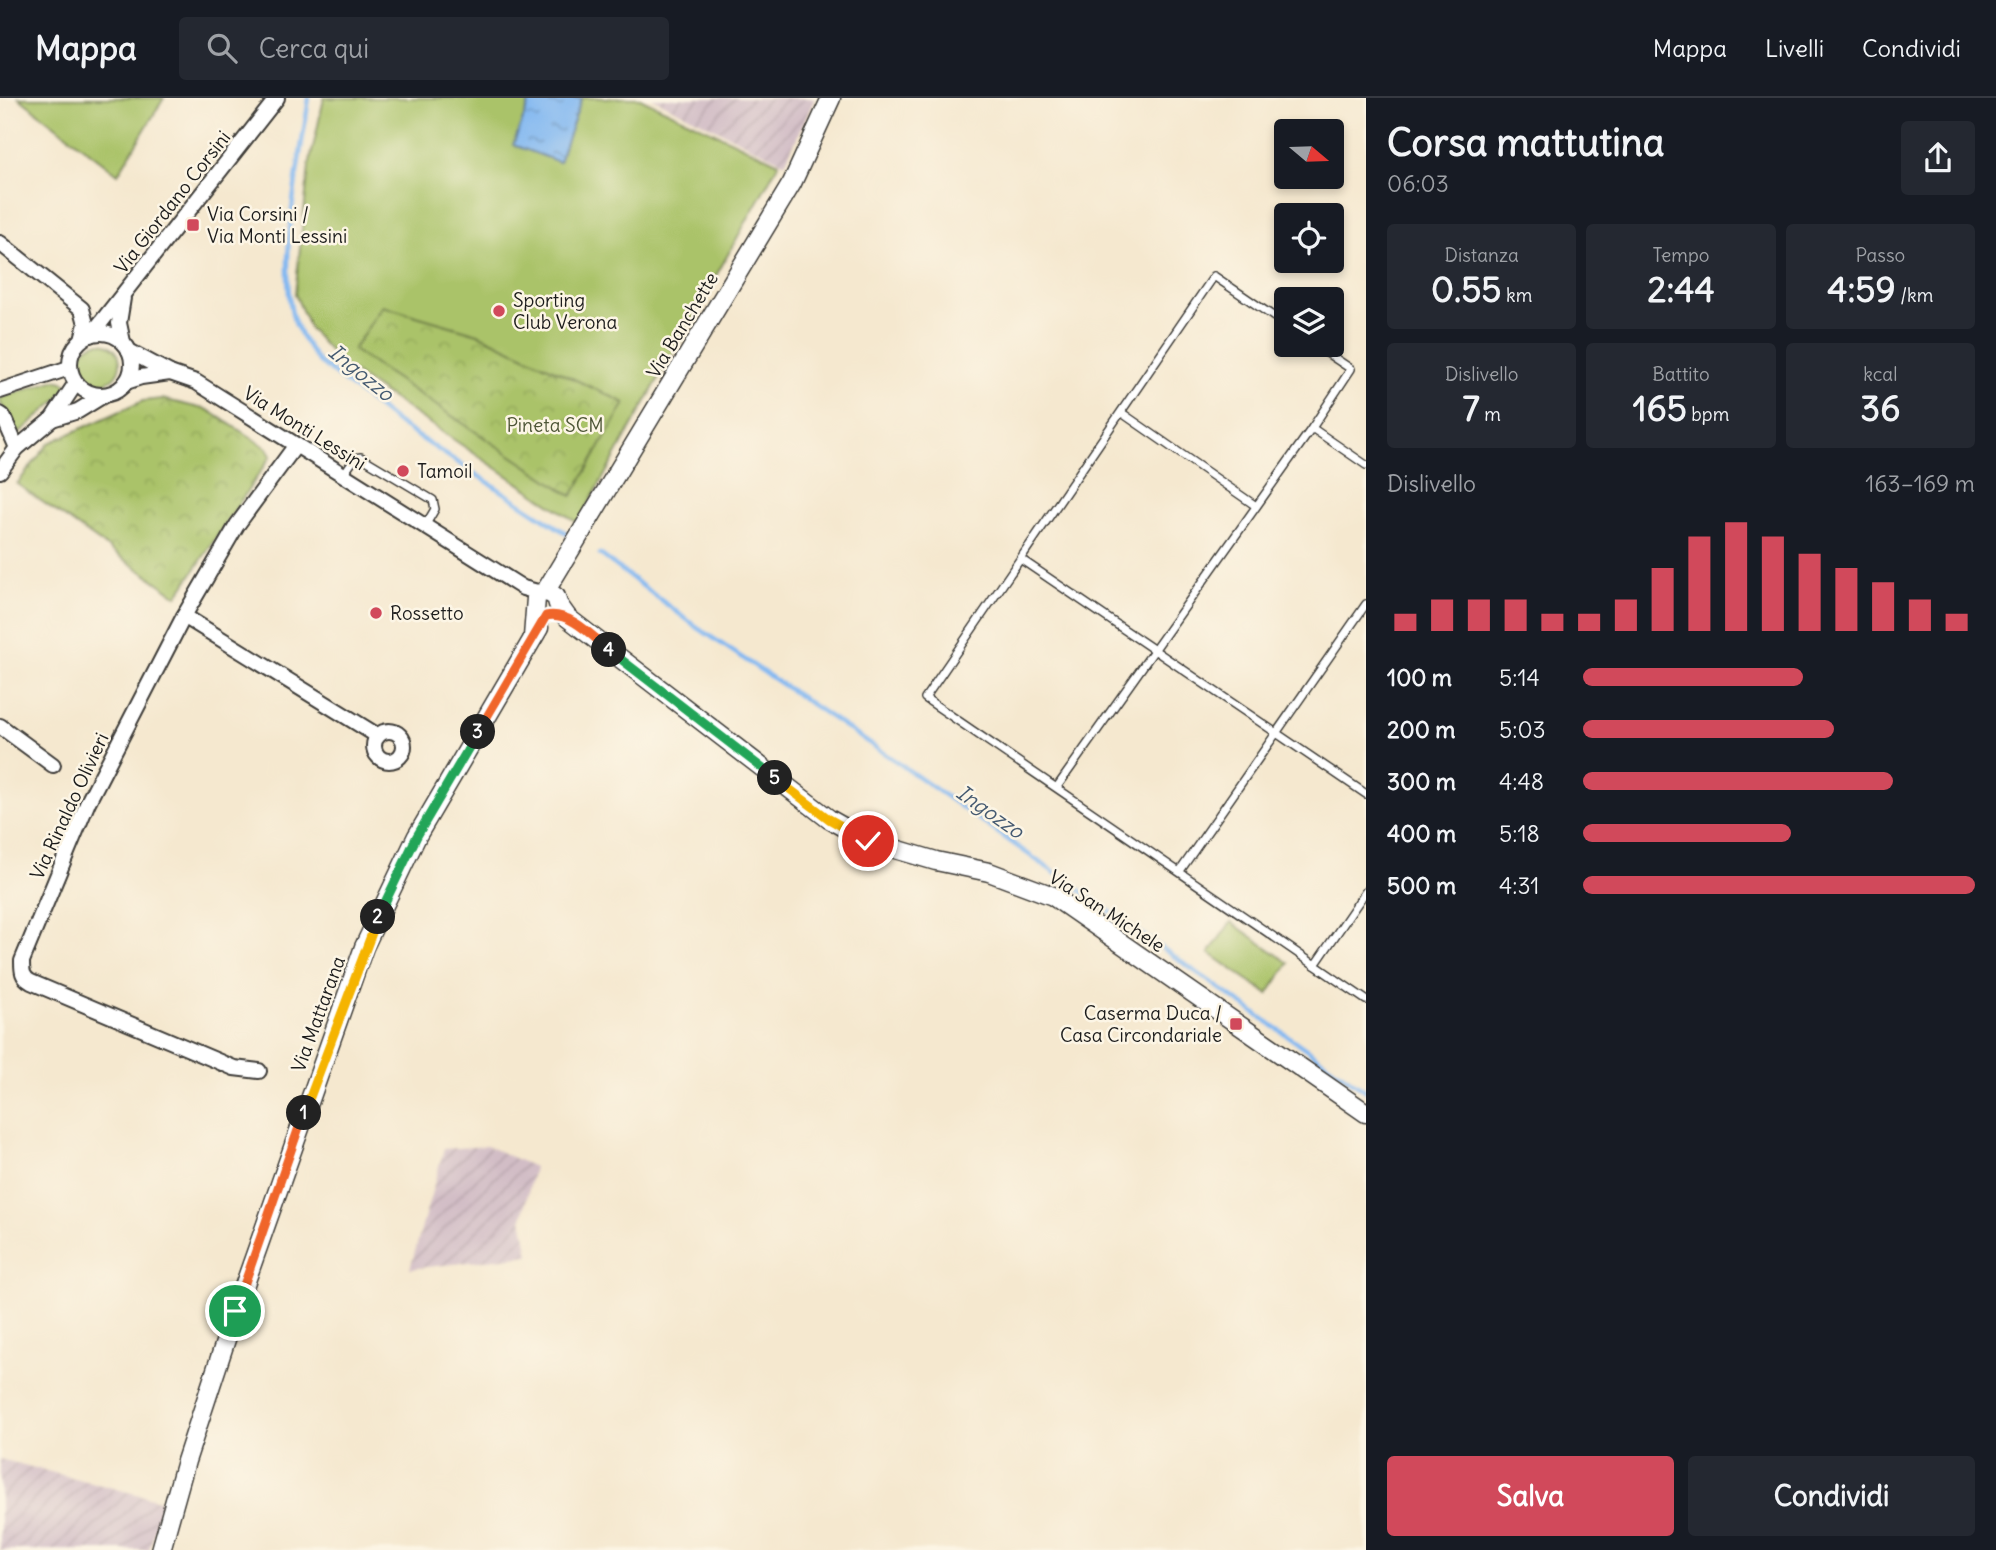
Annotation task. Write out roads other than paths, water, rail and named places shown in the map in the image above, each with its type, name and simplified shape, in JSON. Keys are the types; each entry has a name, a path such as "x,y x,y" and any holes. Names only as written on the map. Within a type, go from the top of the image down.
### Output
{"street":[{"name":"Via Giordano Corsini","path":"86,337 123,296 277,98"},
{"name":"Via Banchette","path":"546,604 561,569 792,183 831,98"},
{"path":"0,243 82,309 86,337"},
{"name":"Via Giordano Corsini","path":"123,296 119,323 126,347"},
{"path":"104,395 88,393 76,383 69,368 73,350 86,337 108,334 126,347 131,367 126,382"},
{"name":"Via Monti Lessini","path":"126,347 170,373 196,382 546,604"},
{"path":"0,391 69,368"},
{"path":"52,419 78,411 112,393 126,382 170,373"},
{"path":"0,471 17,447 52,419 76,383"},
{"path":"0,414 17,447"},
{"name":"Via Rinaldo Olivieri","path":"258,1071 234,1068 31,982 22,971 22,961 88,802 184,616 237,525 296,444"},
{"name":"Via Mattarana","path":"161,1550 186,1461 235,1311 364,947 417,836 533,637 546,604"},
{"name":"Via San Michele","path":"546,604 829,819 868,841 936,862 989,872 1053,896 1366,1113"},
{"path":"184,616 378,736"},
{"path":"0,726 53,765"}],"lane":[{"path":"1274,317 1214,276 925,698 1366,1000"},
{"path":"1057,787 1351,369 1333,357"},
{"path":"1122,413 1256,506"},
{"path":"1312,428 1366,465"},
{"path":"343,475 355,458 361,457 433,500 435,509 424,527"},
{"path":"1022,560 1366,794"},
{"path":"1181,871 1366,604"},
{"path":"1315,965 1366,891"}],"water":[{"path":"531,98 582,98 559,162 513,145"}],"waterway":[{"name":"Ingozzo","path":"309,98 292,207 288,264 292,314 303,339 318,361 399,424 572,537"},
{"name":"Ingozzo","path":"600,554 698,628 897,762 1366,1091"}],"place":[{"name":"Via Corsini / Via Monti Lessini","path":"193,225"},
{"name":"Sporting Club Verona","path":"499,311"},
{"name":"Tamoil","path":"403,471"},
{"name":"Rossetto","path":"376,613"},
{"name":"Caserma Duca / Casa Circondariale","path":"1236,1024"}],"park label":[{"name":"Pineta SCM","path":"555,425"}]}
